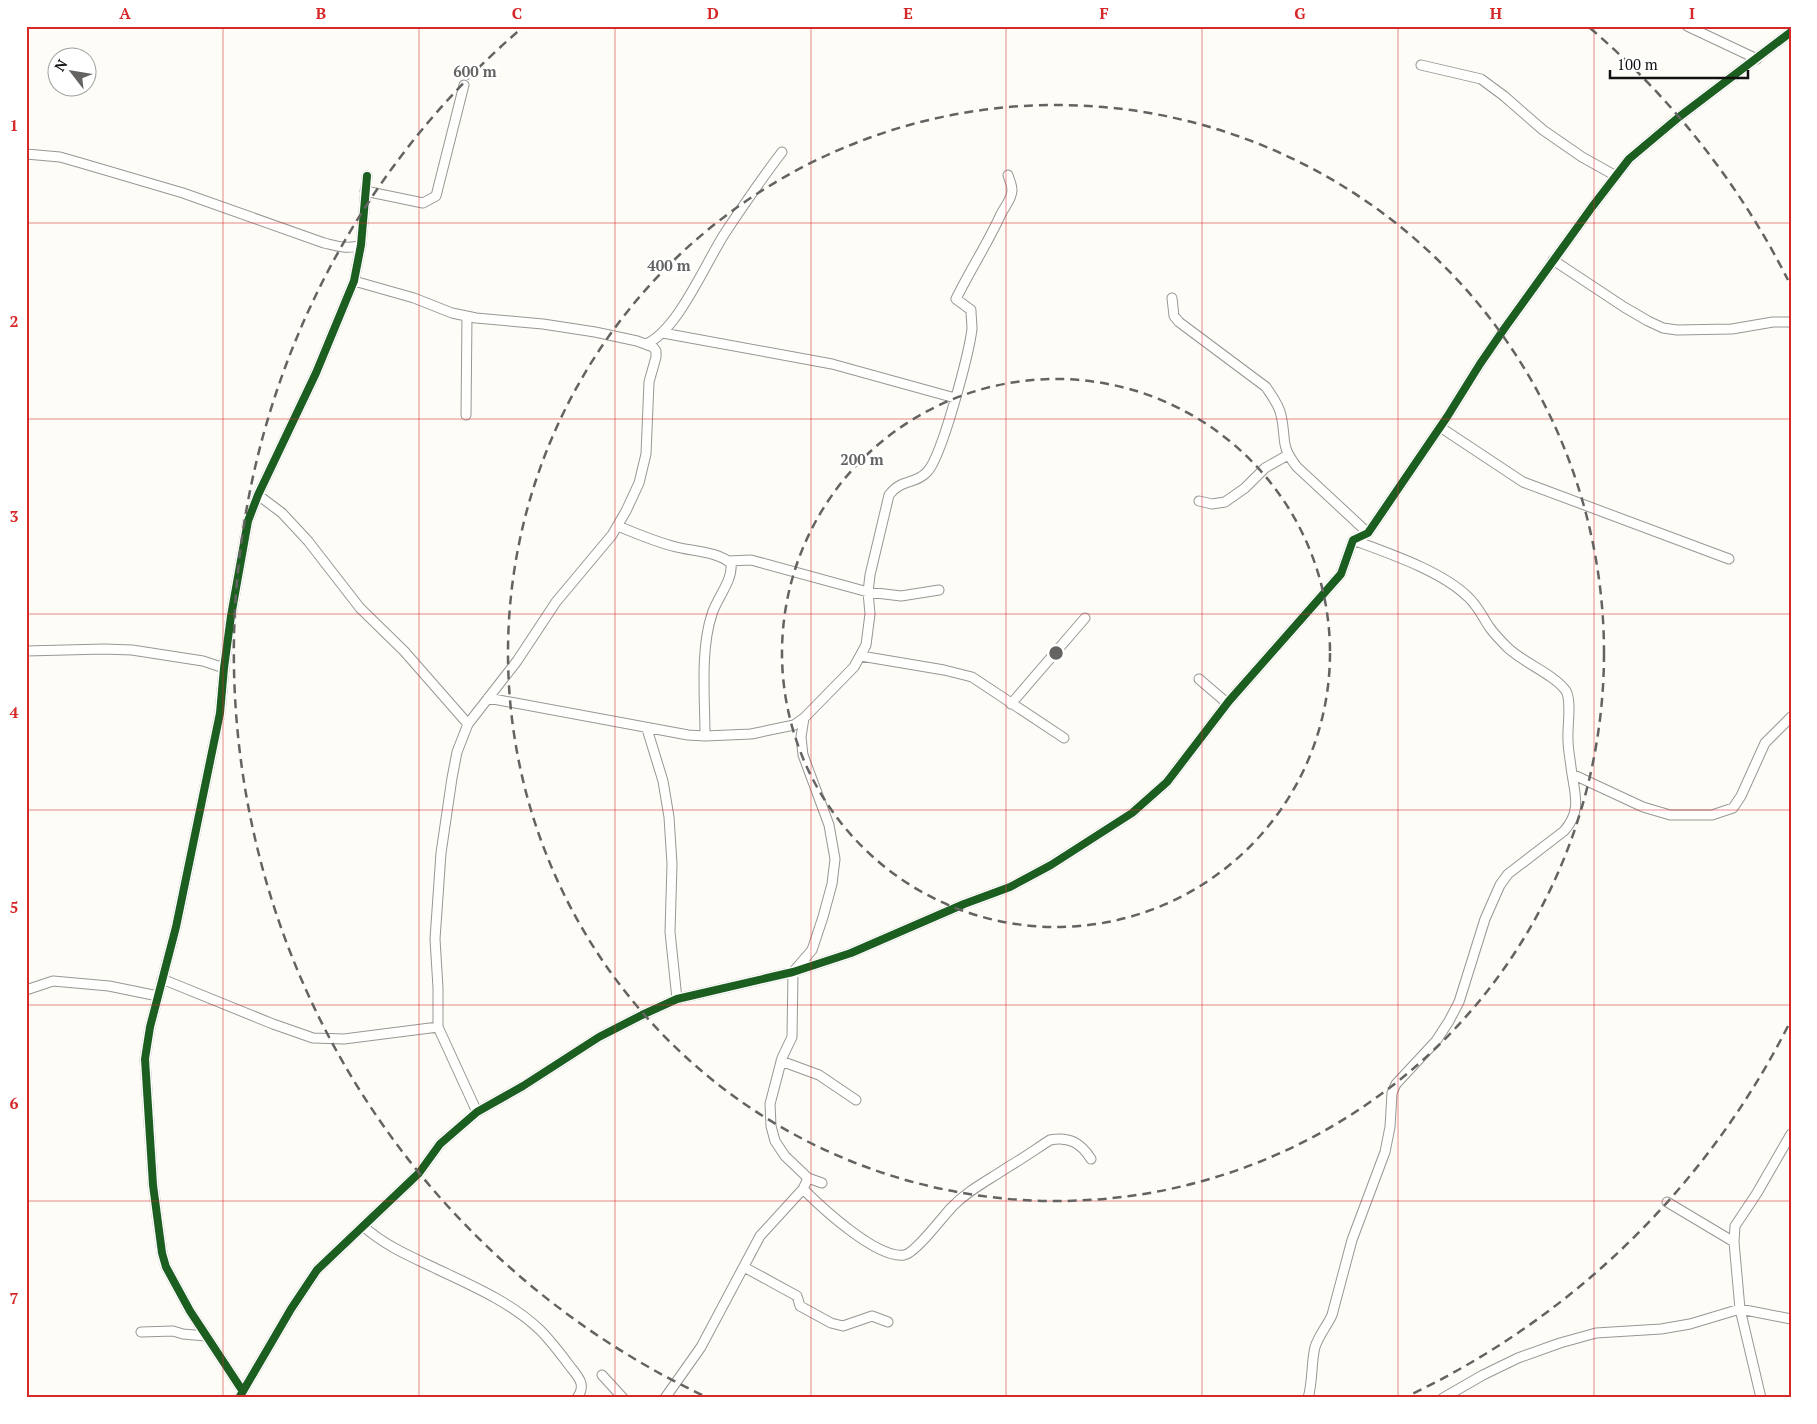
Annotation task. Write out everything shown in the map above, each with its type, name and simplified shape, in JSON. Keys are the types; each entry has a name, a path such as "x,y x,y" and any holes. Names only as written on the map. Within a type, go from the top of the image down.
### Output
{"street":[{"path":"1687,26 1757,59"},
{"path":"367,176 361,245 354,281 316,373 258,495 248,521 224,668 220,713 176,927 150,1027 145,1059 153,1185 162,1253 166,1267 176,1287 240,1394 317,1270 419,1173 440,1144 477,1112 523,1086 599,1037 642,1014 677,999 793,972 851,953 964,904 1010,887 1051,865 1132,813 1167,782 1227,703 1341,574 1353,540 1368,533 1480,364 1553,260 1629,159 1679,117 1791,32"},
{"path":"1421,65 1481,79 1543,130 1582,157 1616,176"},
{"path":"366,191 423,203 436,196 464,85"},
{"path":"646,344 655,340 663,333 688,297 725,234 782,152"},
{"path":"26,154 60,157 100,168 183,193 342,248 353,248 361,245"},
{"path":"488,698 647,729 705,736 751,734 778,730 794,725 804,718 854,667 866,644 870,614 868,592 870,575 889,496 895,488 904,482 917,479 927,473 934,464 968,352 972,328 971,310 956,299 970,269 1010,200 1012,190 1008,175"},
{"path":"1553,260 1624,307 1662,328 1677,330 1732,329 1773,322 1791,322"},
{"path":"354,281 452,313 578,329 646,344 656,351 649,382 646,454 639,483 618,526 556,602 516,661 468,724 457,752 441,853 434,939 438,988 438,1027 477,1112"},
{"path":"1172,298 1174,316 1178,322 1266,387 1275,400 1281,415 1284,444 1288,455 1297,467 1368,533"},
{"path":"466,414 467,316"},
{"path":"663,333 832,364 955,398"},
{"path":"1440,427 1523,482 1729,560"},
{"path":"1199,501 1212,504 1225,502 1246,488 1265,468 1288,455"},
{"path":"258,495 282,513 308,541 360,608 404,651 468,724"},
{"path":"618,526 646,538 720,557 731,564 732,569 712,613 707,635 705,736"},
{"path":"1308,1398 1316,1347 1332,1315 1352,1240 1385,1152 1390,1127 1392,1093 1396,1084 1436,1041 1459,1002 1485,918 1500,885 1508,874 1564,831 1572,823 1576,813 1568,743 1569,705 1566,692 1554,680 1528,664 1508,648 1490,629 1479,609 1453,584 1395,556 1353,540"},
{"path":"728,561 751,560 868,592 902,596 939,590"},
{"path":"1011,704 1086,618"},
{"path":"26,651 132,650 203,661 224,668"},
{"path":"861,656 944,670 972,678 1064,738"},
{"path":"1199,679 1227,703"},
{"path":"1572,774 1642,807 1670,815 1712,815 1732,808 1742,796 1766,744 1791,717"},
{"path":"804,718 801,737 803,754 829,825 835,859 832,884 824,917 812,950 793,972 792,1036 781,1061 770,1104 771,1126 775,1141 785,1156 808,1178 822,1183"},
{"path":"647,729 663,781 669,817 672,864 670,932 677,999"},
{"path":"162,980 273,1024 314,1038 344,1039 438,1027"},
{"path":"26,990 53,981 109,986 158,996"},
{"path":"781,1061 819,1075 856,1100"},
{"path":"1761,1398 1740,1308 1734,1242 1735,1226 1791,1134"},
{"path":"803,1189 841,1224 862,1238 887,1252 906,1255 914,1249 953,1205 969,1192 1050,1140 1060,1138 1072,1141 1084,1147 1091,1159"},
{"path":"665,1398 701,1347 760,1236 803,1189 808,1178"},
{"path":"1667,1202 1734,1242"},
{"path":"363,1226 391,1246 516,1311 539,1329 554,1345 580,1381 582,1391 578,1398"},
{"path":"744,1267 797,1296 800,1306 831,1323 843,1326 872,1316 888,1322"},
{"path":"1443,1398 1518,1358 1596,1333 1661,1329 1690,1324 1740,1308 1791,1319"},
{"path":"141,1332 173,1331 182,1334 206,1336"},
{"path":"602,1375 623,1398"}],"cycle path":[{"path":"239,1398 291,1309 317,1270 419,1173 440,1144 477,1112 523,1086 599,1037 677,999 793,972 851,953 964,904 1010,887 1051,865 1132,813 1167,782 1229,701 1341,574 1353,540 1368,533 1504,329 1629,159 1679,117 1791,32"},
{"path":"242,1390 190,1311 166,1267 162,1253 153,1185 145,1059 150,1027 176,927 220,713 231,616 248,521 258,495 316,373 354,281 361,245 367,176"}]}
